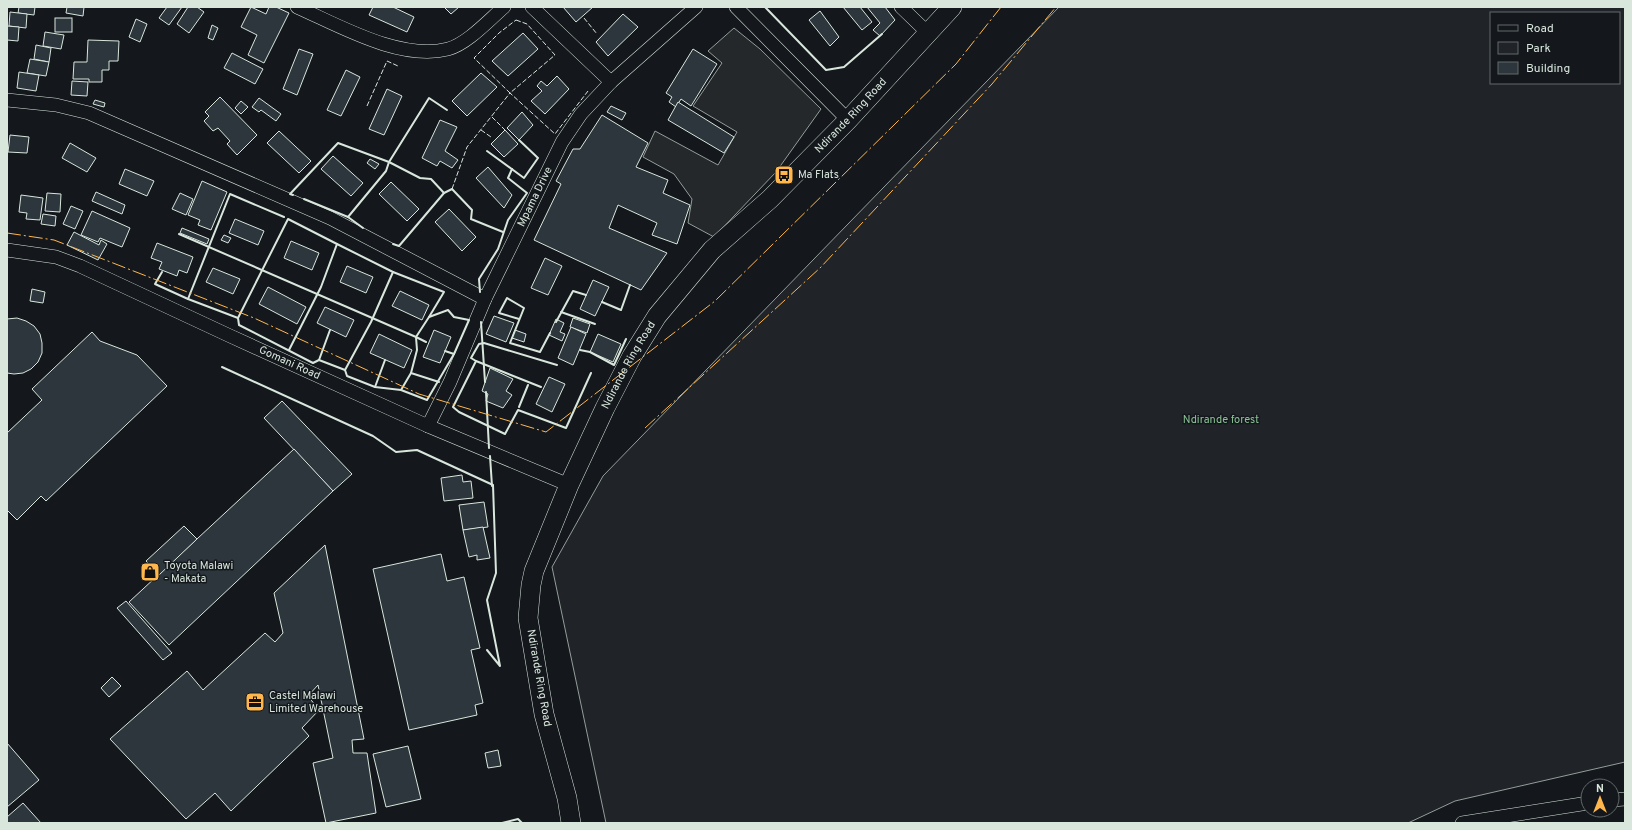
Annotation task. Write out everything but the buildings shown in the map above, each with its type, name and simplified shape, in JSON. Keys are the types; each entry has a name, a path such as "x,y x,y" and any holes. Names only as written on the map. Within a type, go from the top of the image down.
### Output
{"street":[{"path":"297,7 370,39 403,49 426,51 448,49 464,41 504,7"},
{"path":"532,7 611,82"},
{"name":"Mpama Drive","path":"428,426 450,382 485,299 562,142 581,114 611,82 696,7"},
{"path":"736,7 848,120"},
{"path":"901,7 928,33"},
{"name":"Ndirande Ring Road","path":"571,823 567,798 544,714 528,618 534,571 570,485 623,373 657,316 712,250 770,199 848,120 952,7"},
{"path":"7,100 56,105 95,116 330,218 485,299"},
{"name":"Gomani Road","path":"7,250 56,257 80,266 428,426 570,485"},
{"path":"1462,823 1580,804"}],"green space":[{"name":"Ndirande forest","path":"1059,7 1625,7 1625,762 1455,801 1408,823 606,823 552,567 603,476"}],"shaded area":[{"path":"734,28 760,49 821,109 776,172 714,237 688,223 692,199 674,174 643,157 655,131 718,165 737,132 693,106 722,63 708,51"}],"fence":[{"path":"584,18 597,34"},
{"path":"516,20 527,24 555,55 510,93 474,58 499,33 516,20"},
{"path":"367,106 387,61 398,66"},
{"path":"452,189 467,147 510,93 555,134 588,91"},
{"path":"492,117 505,130"},
{"path":"481,130 491,137"}],"wall":[{"path":"765,7 826,70 844,67 882,34"},
{"path":"348,217 386,171 389,162 429,98 447,110"},
{"path":"487,151 524,178 538,158 519,140"},
{"path":"293,195 290,194 338,143 389,162 420,178 431,179 444,193 452,189 472,210 471,219 503,232"},
{"path":"480,292 479,279 498,249 508,220 527,193 508,178 512,169"},
{"path":"393,244 399,246 444,193"},
{"path":"188,299 230,194 284,217"},
{"path":"304,199 348,217 363,228"},
{"path":"238,318 288,219 337,244"},
{"path":"179,234 416,337 417,350 411,373 439,382"},
{"path":"289,350 321,287 337,244 393,272 371,322 345,370"},
{"path":"162,272 155,284 188,299 238,318 239,325 313,363 319,360 345,370 347,376 375,387 401,390 427,400 454,354 469,320 454,317 448,310 429,317 416,337 426,342"},
{"path":"393,272 444,292 429,317"},
{"path":"602,302 621,310 630,285"},
{"path":"556,322 573,291 586,295"},
{"path":"519,319 499,313 507,298 524,308 510,343 540,352 550,333"},
{"path":"561,312 595,324"},
{"path":"481,322 485,382"},
{"path":"319,360 330,330"},
{"path":"580,350 590,352 614,365 626,339"},
{"path":"557,365 484,343 479,344 471,358 476,361 453,407 459,412 505,434 518,410 566,428 591,373"},
{"path":"445,351 454,354"},
{"path":"375,387 385,360"},
{"path":"476,361 541,387"},
{"path":"222,367 373,436 396,452 417,450 493,485 496,573 487,600 500,666 487,650"},
{"path":"401,390 411,373"},
{"path":"519,407 528,385"},
{"path":"486,392 489,448"},
{"path":"490,456 492,486"},
{"path":"502,823 518,819 522,823"}],"power":[{"path":"7,233 54,240 254,318 419,394 546,432 715,301 956,64 1001,7"},
{"path":"645,428 820,268 992,84 1056,7"}],"place":[{"name":"Ma Flats","path":"784,175"},
{"name":"Toyota Malawi - Makata","path":"150,572"},
{"name":"Castel Malawi Limited Warehouse","path":"255,702"}]}
